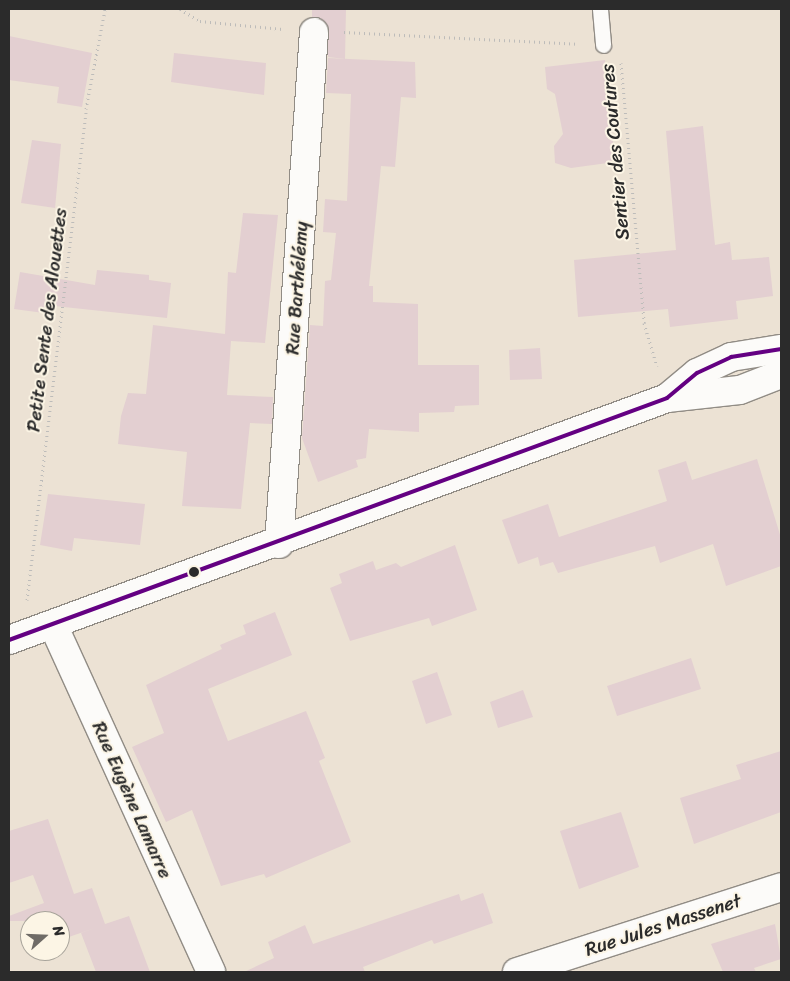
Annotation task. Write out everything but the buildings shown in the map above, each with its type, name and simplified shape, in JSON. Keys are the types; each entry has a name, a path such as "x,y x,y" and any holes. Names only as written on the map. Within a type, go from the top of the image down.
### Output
{"street":[{"name":"Rue Barthélémy","path":"279,544 314,32"},
{"path":"666,398 696,373 731,357 781,349"},
{"path":"16,638 54,627 279,544 666,398 740,390 781,374"},
{"name":"Rue Eugène Lamarre","path":"54,627 211,972"},
{"name":"Rue Jules Massenet","path":"517,972 781,887"}],"lane":[{"path":"600,9 603,45"}],"path":[{"name":"Petite Sente des Alouettes","path":"16,638 86,109 105,9"},
{"name":"Sentier des Coutures","path":"180,9 200,21 314,32 603,45 619,44 644,323 666,398"}],"transit line":[{"path":"9,640 667,398 697,373 731,357 781,349"}]}
